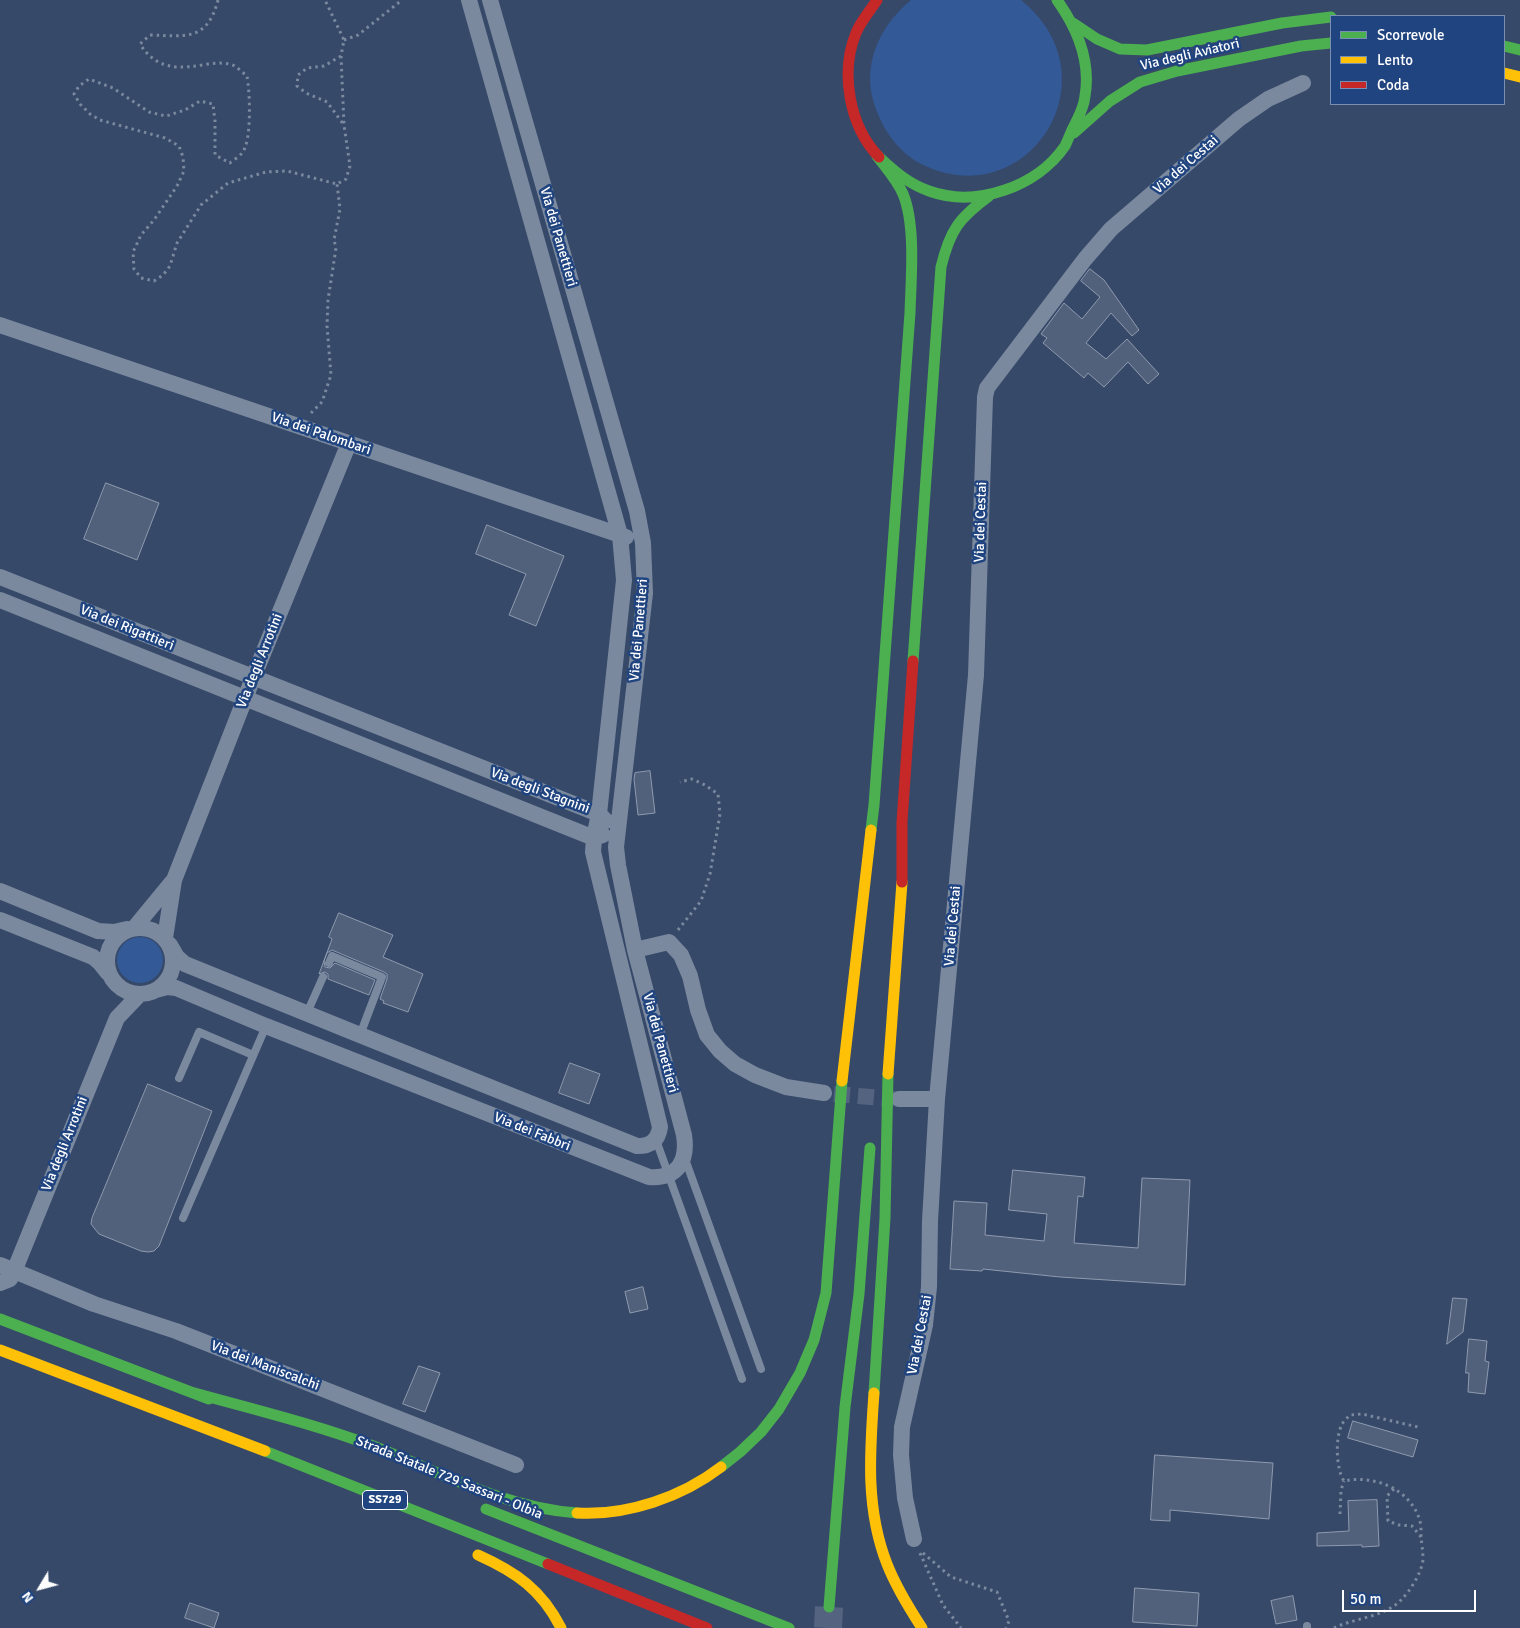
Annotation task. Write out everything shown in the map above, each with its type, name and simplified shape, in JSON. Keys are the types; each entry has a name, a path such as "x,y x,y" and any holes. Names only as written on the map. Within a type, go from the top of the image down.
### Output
{"main road":[{"path":"191,1392 351,1438 510,1500 541,1508 589,1514 636,1507 661,1500 685,1490 706,1477 746,1446 782,1405 796,1383 818,1327 826,1293 843,1066 874,806 912,276 908,206 895,180 858,127 849,93 849,59 865,0"},
{"path":"859,26 878,0"},
{"path":"877,156 903,179 931,192 962,197 989,196 1015,188 1038,174 1058,156 1073,134 1085,97 1085,59 1073,23 1057,0"},
{"name":"Via degli Aviatori","path":"1073,23 1097,39 1120,49 1147,50 1282,23 1330,17"},
{"name":"Via degli Aviatori","path":"1073,134 1110,101 1140,82 1177,71 1301,46 1330,43"},
{"path":"1505,46 1520,50"},
{"path":"1505,73 1520,77"},
{"path":"876,1093 892,895 902,822 942,267 945,248 956,224 989,196"},
{"path":"869,948 874,879 874,806"},
{"path":"902,822 902,895 888,1075 885,1218 869,1480 872,1511 878,1541 890,1576 922,1628"},
{"path":"829,1608 845,1407 859,1294 864,1212 872,1133"},
{"path":"845,1407 847,1304"},
{"path":"0,1319 293,1432"},
{"name":"SS729","path":"0,1350 220,1433 708,1628"},
{"path":"289,1461 396,1515"},
{"name":"Strada Statale 729 Sassari - Olbia","path":"478,1506 789,1628"},
{"path":"467,1550 502,1565 520,1576 538,1592 561,1628"}],"street":[{"name":"Via dei Panettieri","path":"469,0 620,535 624,580 599,814 593,852 660,1127 656,1140"},
{"name":"Via dei Panettieri","path":"490,0 634,502 642,543 645,593 616,847 636,950 684,1135 684,1157"},
{"name":"Via dei Cestai","path":"914,1539 905,1498 901,1455 902,1427 926,1315 929,1287 930,1221 937,1099 976,675 985,397 987,388 1079,267 1112,229 1239,119 1268,99 1303,83"},
{"name":"Via dei Palombari","path":"0,326 642,543"},
{"name":"Via degli Arrotini","path":"174,880 253,678 349,443"},
{"name":"Via dei Rigattieri","path":"0,577 253,678"},
{"name":"Via dei Rigattieri","path":"0,600 246,697"},
{"name":"Via degli Stagnini","path":"253,678 599,814 617,831"},
{"name":"Via degli Stagnini","path":"246,697 594,838"},
{"path":"594,838 617,831"},
{"path":"117,1018 111,977 106,963 107,952 119,934 132,928 174,880"},
{"path":"167,942 174,880"},
{"path":"0,891 98,931 114,932 132,928 150,929 167,942 173,956 173,966 169,976 156,990 140,994 130,993 121,989 100,963 92,958 0,920"},
{"name":"Via dei Fabbri","path":"167,942 177,957 185,964 360,1035 637,1146 645,1146 656,1140"},
{"path":"636,950 669,942 681,955 690,976 698,1010 707,1035 720,1051 735,1064 755,1075 786,1087 824,1094"},
{"name":"Via dei Fabbri","path":"156,990 167,987 176,988 266,1026 630,1171 657,1178 668,1175"},
{"path":"117,1018 140,994"},
{"name":"Via degli Arrotini","path":"7,1268 117,1018"},
{"path":"397,1078 407,1054"},
{"path":"899,1099 937,1099"},
{"path":"668,1175 677,1169 684,1157"},
{"path":"0,1283 10,1278 7,1268"},
{"name":"Via dei Maniscalchi","path":"7,1268 94,1304 176,1331 516,1465"}],"lane":[{"path":"329,963 332,956 382,977 360,1035"},
{"path":"307,1013 323,977"},
{"path":"183,1218 266,1026"},
{"path":"179,1078 199,1032 253,1055"},
{"path":"656,1140 742,1379"},
{"path":"684,1157 761,1369"}],"path":[{"path":"218,0 212,18 192,36 150,35 140,44 155,62 172,68 220,63 235,66 247,76 250,95 248,136 243,152 230,162 216,155 215,120 212,104 200,101 185,110 166,116 149,112 113,88 89,78 79,86 74,94 80,104 100,120 165,138 179,146 183,157 184,171 177,186 154,220 141,235 133,252 134,269 141,278 154,281 163,275 170,266 177,243 201,205 228,183 266,172 287,171 337,184 346,179 350,166 344,125 341,56 344,40 325,0"},
{"path":"344,40 358,35 402,0"},
{"path":"341,56 324,66 307,68 298,75 297,86 306,93 327,102 344,125"},
{"path":"299,426 322,402 331,375 327,326 328,300 336,248 334,240 340,209 337,184"},
{"path":"669,942 701,901 710,874 720,814 718,794 692,779 680,782"},
{"path":"1344,1482 1340,1475 1337,1442 1342,1423 1350,1415 1362,1414 1418,1427"},
{"path":"1334,1628 1388,1610 1400,1602 1410,1589 1422,1563 1423,1550 1421,1526 1415,1509 1407,1498 1376,1480 1354,1479 1344,1482"},
{"path":"1340,1514 1341,1490 1344,1482"},
{"path":"1394,1489 1387,1496 1388,1521 1399,1525 1412,1526 1421,1538"},
{"path":"961,1628 943,1605 918,1548 951,1577 997,1592 1009,1621 1006,1628"}],"shaded area":[{"path":"911,0 1021,0 1049,31 1061,66 1060,100 1047,131 1025,156 995,172 960,175 921,164 903,151 889,135 879,116 872,96 870,82 873,55 884,30"},
{"path":"135,937 145,937 159,947 163,960 159,973 153,979 145,983 135,983 121,973 117,965 117,955 127,941"}],"building":[{"path":"1090,269 1104,280 1139,330 1132,336 1111,313 1086,343 1106,359 1127,339 1159,374 1148,384 1128,362 1104,387 1088,373 1084,378 1043,343 1047,338 1041,334 1064,303 1082,319 1100,297 1081,281"},
{"path":"106,483 159,503 137,560 84,539"},
{"path":"487,525 564,556 536,626 509,615 526,574 476,554"},
{"path":"650,771 655,813 638,815 635,773"},
{"path":"339,913 393,935 383,957 423,974 408,1012 383,1003 384,1001 380,999 387,979 387,974 384,972 332,950 327,953 324,961 325,967 330,968 335,963 375,980 369,995 328,979 328,974 325,972 319,974 332,939 329,937"},
{"path":"570,1063 600,1074 589,1104 559,1093"},
{"path":"148,1084 212,1111 159,1246 154,1251 148,1252 99,1234 91,1224"},
{"path":"1013,1170 1085,1177 1083,1197 1078,1196 1074,1243 1138,1248 1142,1178 1190,1180 1185,1285 1060,1277 983,1269 982,1271 950,1269 954,1201 987,1203 985,1235 1044,1241 1047,1214 1009,1210"},
{"path":"643,1287 648,1309 630,1313 625,1292"},
{"path":"1453,1298 1467,1299 1463,1332 1447,1344"},
{"path":"1469,1339 1487,1341 1485,1361 1489,1362 1485,1394 1468,1392 1469,1373 1466,1373"},
{"path":"419,1366 440,1373 425,1412 403,1404"},
{"path":"1353,1421 1418,1440 1413,1457 1348,1438"},
{"path":"1155,1455 1273,1463 1269,1519 1170,1510 1170,1521 1151,1520"},
{"path":"1377,1500 1379,1546 1317,1546 1317,1533 1349,1531 1348,1501"},
{"path":"1135,1588 1199,1593 1197,1626 1133,1622"},
{"path":"1293,1596 1297,1620 1276,1624 1271,1601"},
{"path":"190,1603 219,1613 214,1628 185,1618"}],"tunnel":[{"path":"834,1094 894,1099"},
{"path":"828,1628 829,1607"}],"traffic: fast":[{"path":"879,157 902,177 915,185 947,196 985,195 1022,183 1039,173 1065,146 1080,113 1086,83 1086,70 1081,45 1071,22 1057,0"},
{"path":"1073,23 1097,39 1120,49 1147,50 1282,23 1330,17"},
{"path":"1074,133 1110,101 1140,82 1177,71 1301,46 1330,43"},
{"path":"1505,46 1520,50"},
{"path":"871,830 912,269 910,221 903,194 898,184 877,156"},
{"path":"913,661 941,267 948,243 957,226 970,211 989,196"},
{"path":"874,1393 885,1218 888,1074"},
{"path":"721,1467 761,1432 779,1409 800,1373 814,1340 826,1293 842,1081"},
{"path":"829,1607 845,1407 859,1294 870,1148"},
{"path":"0,1319 209,1399"},
{"path":"191,1392 351,1438 498,1496 550,1510 577,1513"},
{"path":"265,1451 548,1564"},
{"path":"486,1509 789,1628"}],"traffic: slow":[{"path":"1505,73 1520,77"},
{"path":"842,1081 871,830"},
{"path":"888,1074 902,882"},
{"path":"0,1350 265,1451"},
{"path":"874,1393 871,1479 875,1522 887,1564 903,1597 922,1628"},
{"path":"577,1513 615,1511 653,1502 689,1487 721,1467"},
{"path":"478,1555 504,1568 527,1584 545,1603 561,1628"}],"traffic: jam":[{"path":"877,0 856,33 851,48 848,81 854,114 869,144 879,157"},
{"path":"902,882 902,822 913,661"},
{"path":"548,1564 707,1628"}]}
